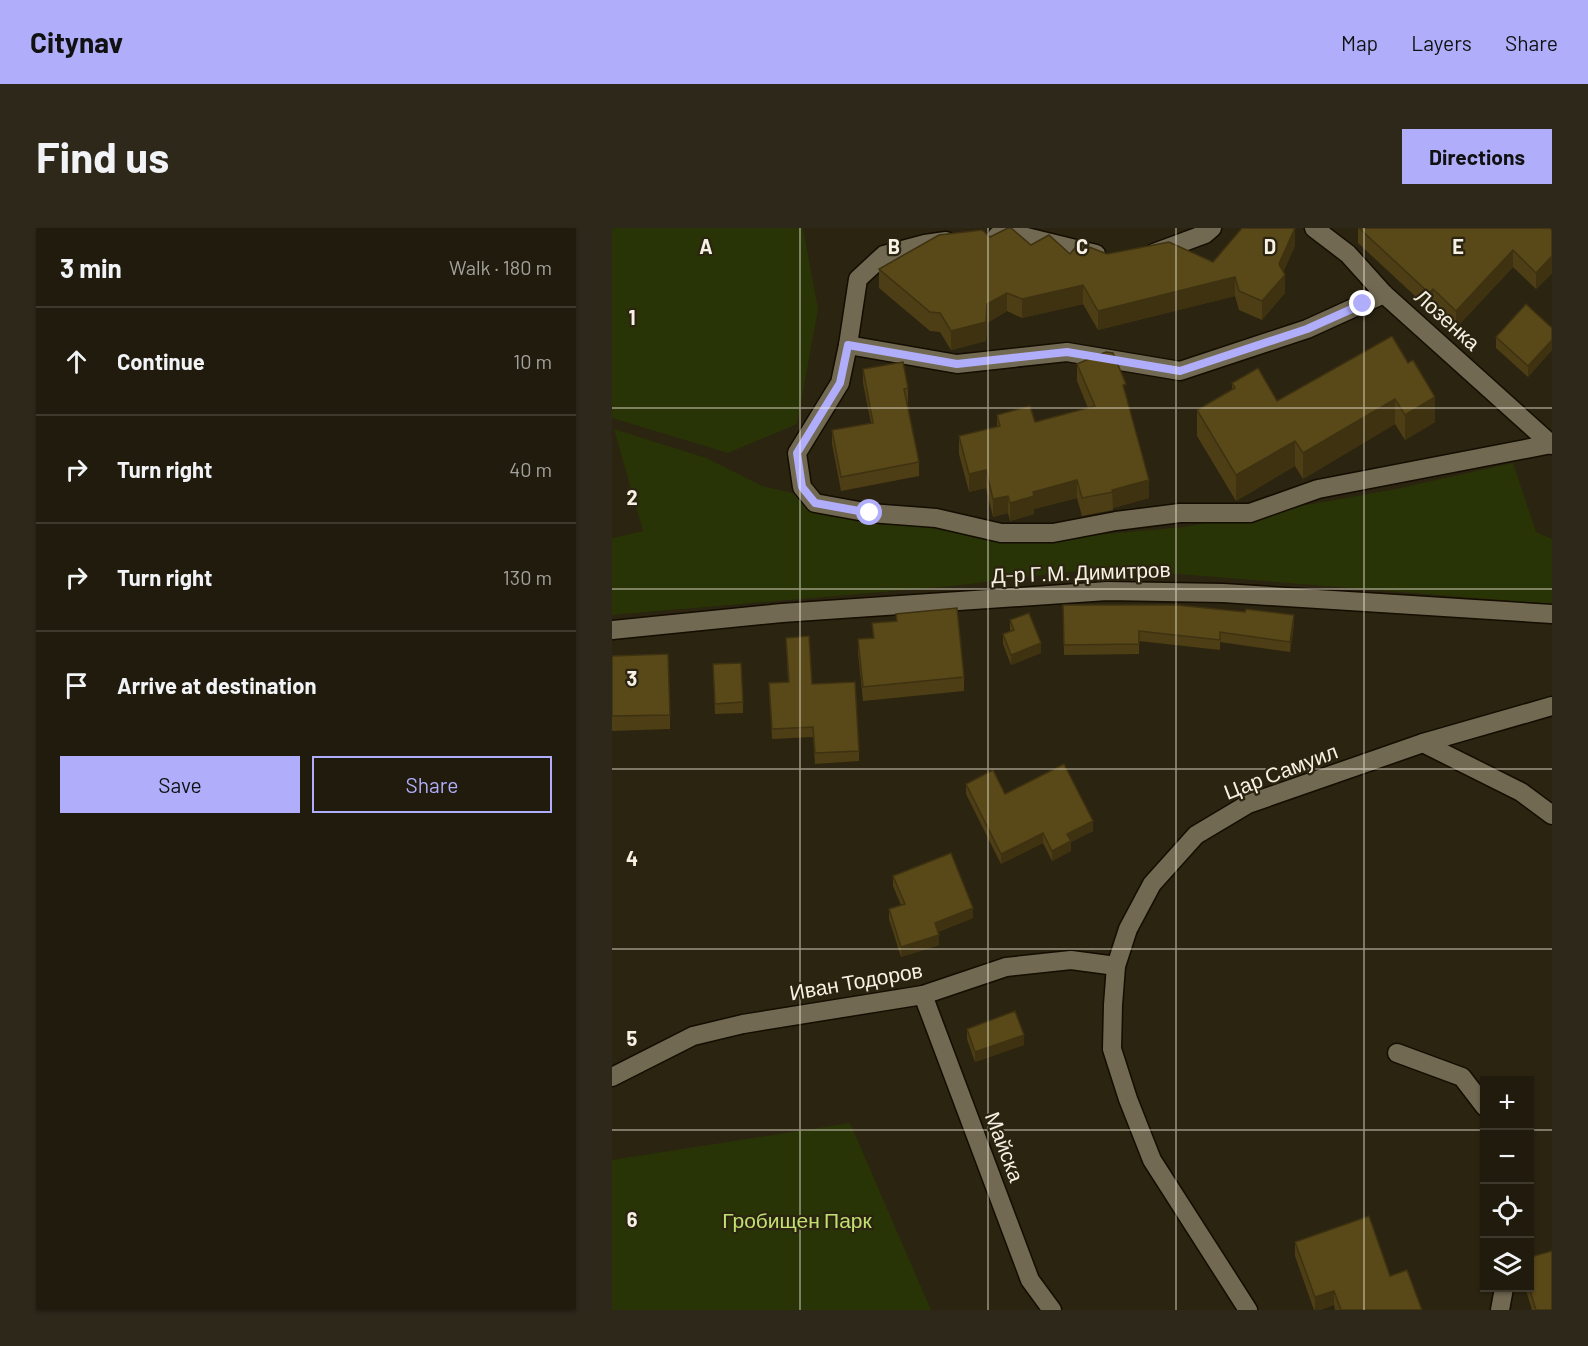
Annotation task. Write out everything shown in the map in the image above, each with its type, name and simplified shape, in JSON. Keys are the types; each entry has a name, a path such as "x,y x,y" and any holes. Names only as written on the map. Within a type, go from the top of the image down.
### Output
{"street":[{"path":"1138,254 1160,252 1205,234 1212,228"},
{"name":"Лозенка","path":"1314,228 1348,254 1384,294 1551,444"},
{"path":"981,238 1014,234 1104,256 1115,255"},
{"path":"958,240 925,243 884,255 858,279 840,383 797,453 802,487 815,503 870,513 936,518 1001,532 1053,533 1116,521 1180,513 1250,513 1318,489 1551,444"},
{"path":"848,345 957,364 1067,352 1180,371 1307,329 1384,294"},
{"name":"Д-р Г.М. Димитров","path":"612,630 782,613 1107,591 1223,593 1552,614"},
{"name":"Цар Самуил","path":"1248,1310 1152,1160 1128,1099 1112,1049 1116,966 1128,929 1152,884 1196,835 1248,804 1423,743 1552,706"},
{"path":"1423,743 1521,792 1552,815"},
{"name":"Иван Тодоров","path":"612,1077 693,1036 743,1024 923,995 1006,967 1071,960 1116,966"},
{"name":"Майска","path":"923,995 1030,1280 1052,1310"},
{"path":"1397,1053 1462,1077 1480,1100"},
{"path":"1500,1310 1503,1292"}],"green space":[{"path":"612,228 803,228 818,309 797,424 728,453 612,418"},
{"path":"614,429 706,458 762,486 961,532 1028,541 1184,527 1396,489 1513,463 1536,532 1552,539 1552,604 1165,573 1076,571 952,586 612,615 612,538 643,531"},
{"name":"Гробищен Парк","path":"850,1123 931,1310 612,1310 612,1160"}],"building":[{"path":"1008,228 1031,245 1049,235 1070,254 1079,243 1107,254 1169,242 1213,262 1242,228 1295,228 1279,264 1285,275 1262,301 1239,291 1235,277 1098,311 1083,285 1022,299 1007,293 987,304 986,322 951,331 940,313 930,312 879,269 939,235 982,230 990,237"},
{"path":"1359,228 1550,228 1552,230 1552,256 1536,273 1513,250 1456,311 1433,289 1429,293"},
{"path":"1526,304 1552,328 1552,340 1528,366 1496,337"},
{"path":"1392,336 1408,363 1413,360 1435,397 1405,415 1395,399 1303,453 1295,441 1236,475 1197,410 1235,388 1232,383 1258,368 1277,401"},
{"path":"1106,352 1113,353 1126,384 1123,385 1149,480 1112,490 1113,492 1082,498 1077,480 1033,492 1034,496 1010,503 1008,496 993,499 986,470 969,474 959,436 1000,426 997,415 1030,406 1035,422 1095,406 1077,364"},
{"path":"903,362 908,388 904,389 919,462 841,477 832,430 873,423 863,369"},
{"path":"1063,605 1176,605 1245,612 1246,609 1294,615 1290,642 1220,632 1220,640 1139,631 1139,644 1064,645"},
{"path":"957,608 964,677 863,687 858,639 874,638 872,623 897,621 896,614"},
{"path":"1029,613 1041,643 1011,655 1003,634 1014,630 1010,620"},
{"path":"809,636 812,684 855,682 859,751 815,753 813,727 772,729 769,683 789,682 786,638"},
{"path":"668,654 670,715 612,716 612,656"},
{"path":"741,663 743,702 715,704 713,664"},
{"path":"1064,764 1093,821 1067,834 1071,841 1052,851 1043,833 1001,854 966,784 993,770 1005,794"},
{"path":"951,853 973,908 935,923 939,935 901,947 889,909 905,904 893,876"},
{"path":"1015,1011 1024,1035 975,1052 967,1029"},
{"path":"1369,1216 1390,1276 1407,1270 1422,1310 1341,1310 1334,1291 1315,1297 1295,1242"},
{"path":"1552,1251 1552,1310 1536,1310 1531,1292 1534,1292 1534,1256"}],"route":[{"path":"870,513 815,503 802,487 797,453 840,383 848,345 957,364 1067,352 1180,371 1307,329 1363,304"}]}
